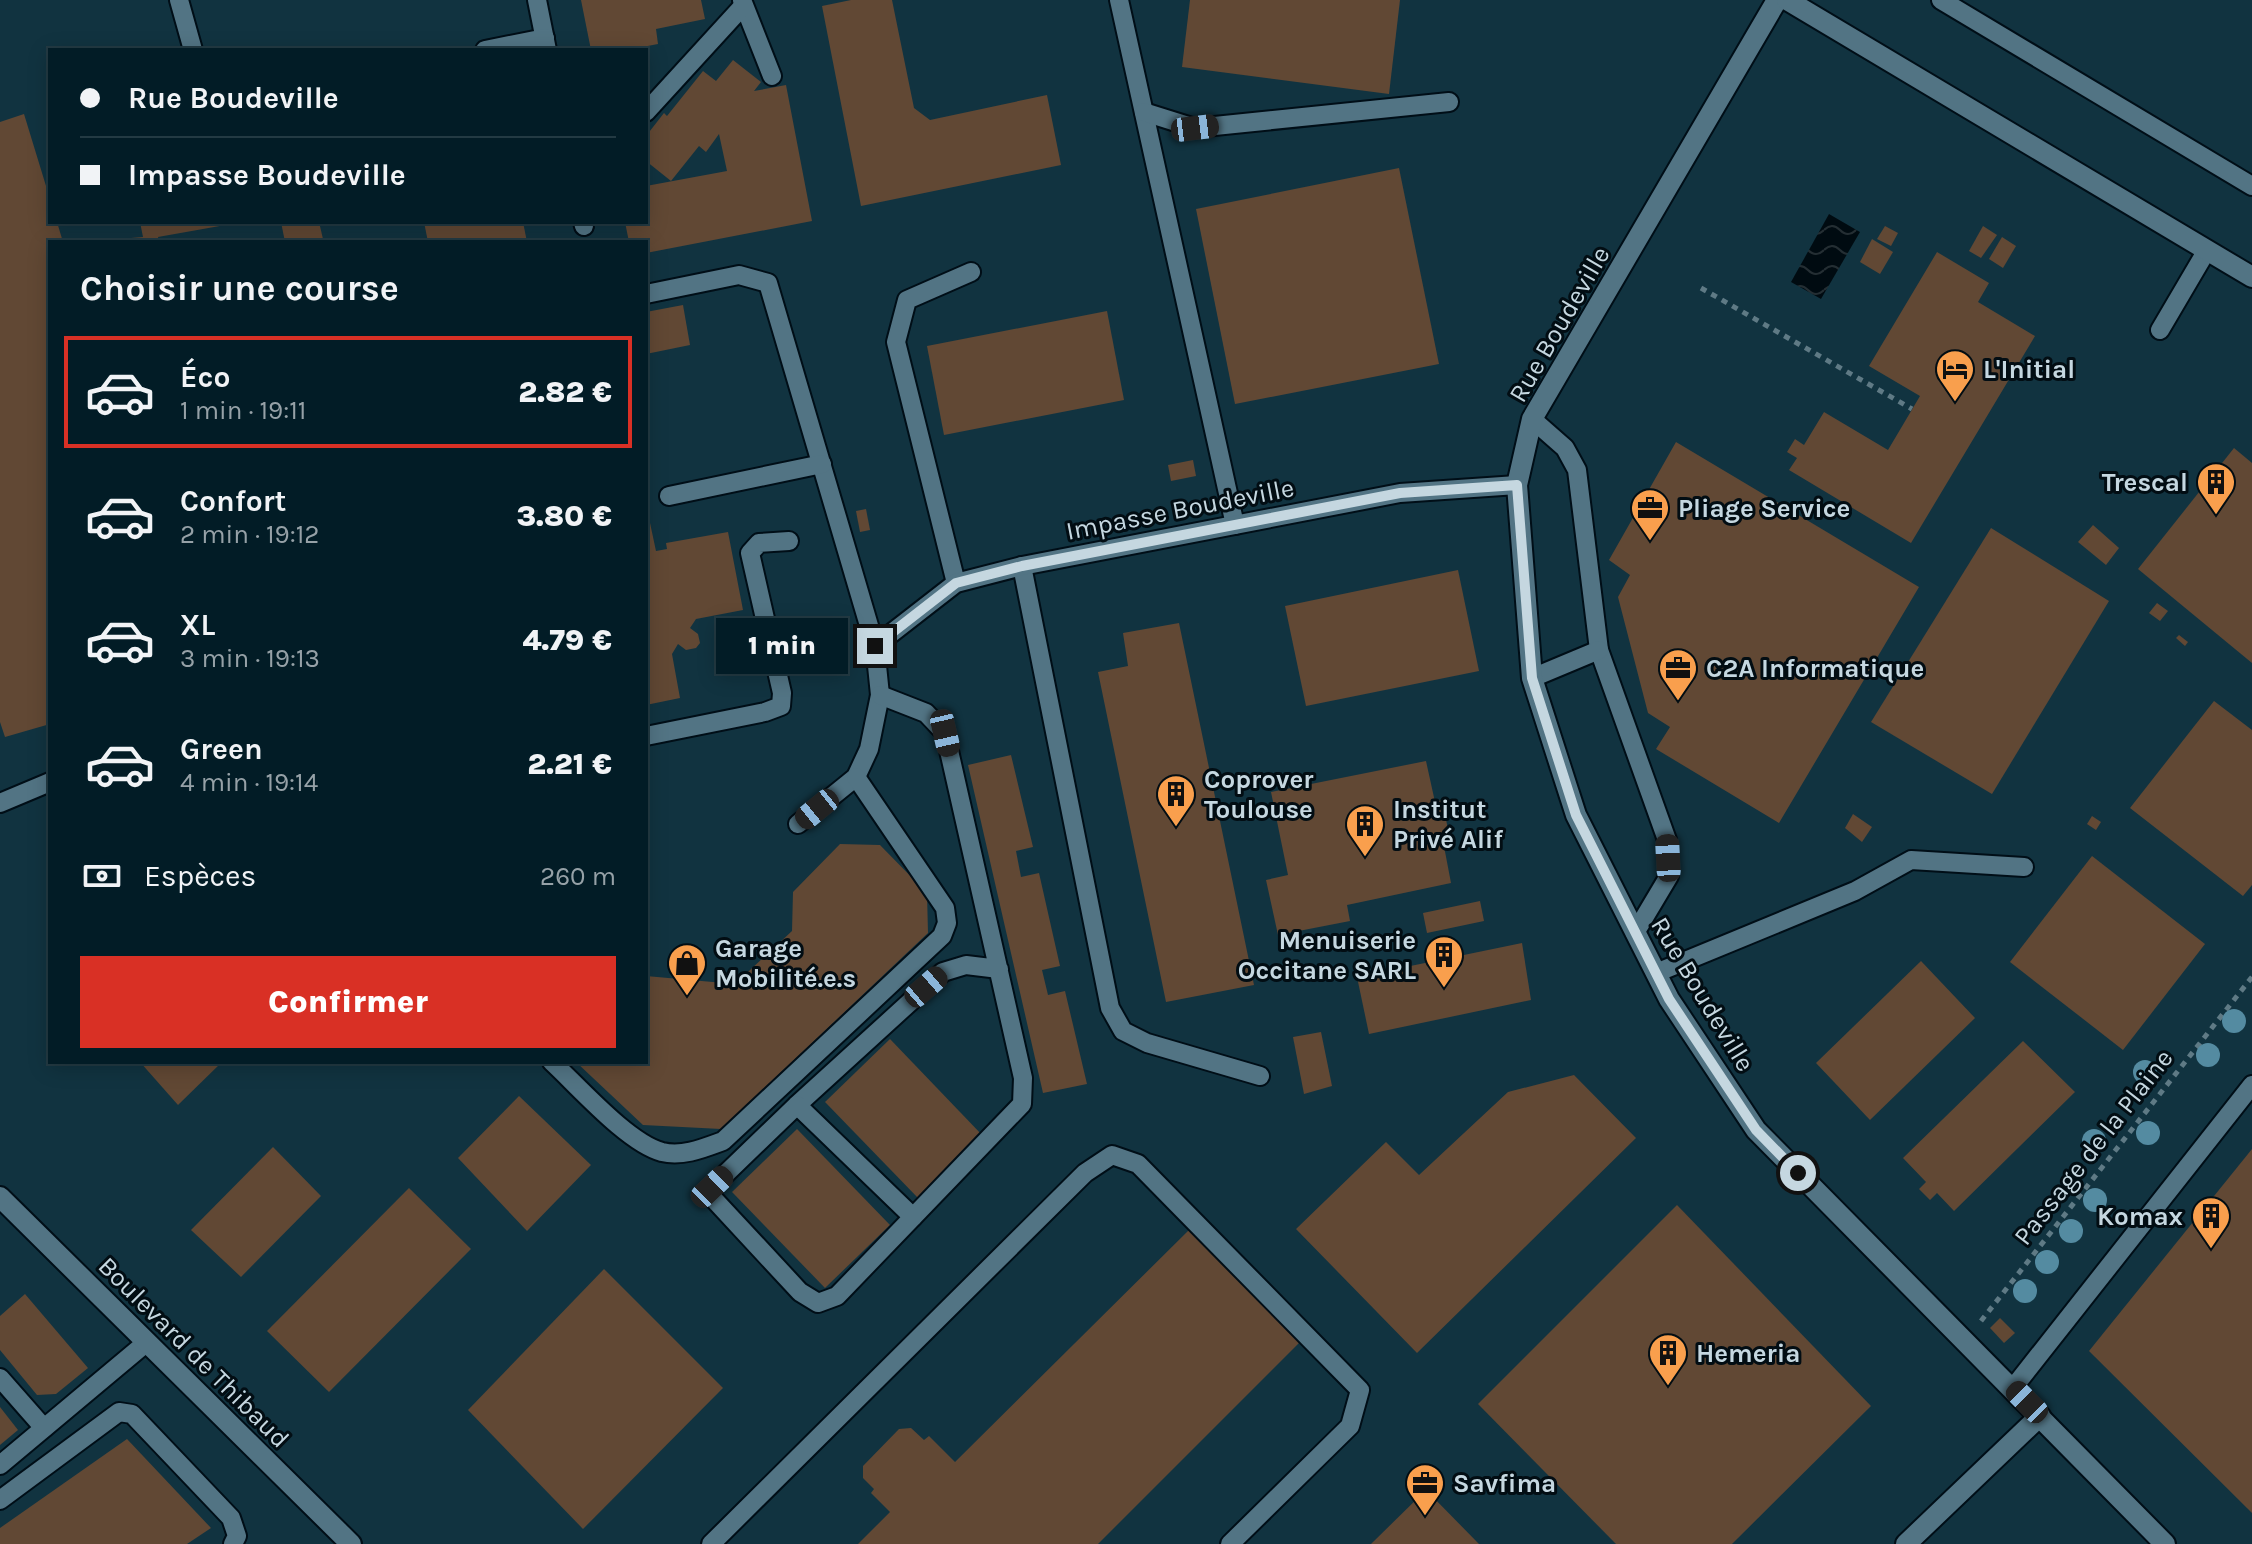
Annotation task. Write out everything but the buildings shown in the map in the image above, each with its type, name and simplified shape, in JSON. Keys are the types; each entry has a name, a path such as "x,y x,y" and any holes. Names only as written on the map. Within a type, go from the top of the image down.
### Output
{"street":[{"name":"Rue Boudeville","path":"1777,0 1532,419 1517,485 1532,678 1576,815 1669,999 1756,1130 2165,1544"},
{"path":"1787,0 2252,277"},
{"name":"Boulevard de Thibaud","path":"0,1197 351,1544"},
{"path":"1906,1544 2040,1416"}],"lane":[{"path":"179,0 192,48"},
{"path":"505,48 546,44 537,0"},
{"path":"1119,0 1235,525"},
{"path":"1941,0 2252,186"},
{"path":"648,110 743,3 772,76"},
{"path":"1144,112 1195,128 1449,102"},
{"path":"2160,330 2207,250"},
{"path":"956,583 896,342 907,300 971,272"},
{"path":"648,294 739,275 768,283 875,646 880,695 869,749 856,777 798,824"},
{"path":"1532,419 1565,448 1577,470 1599,650 1667,840 1669,876 1635,933"},
{"path":"669,496 822,464"},
{"name":"Impasse Boudeville","path":"875,646 956,583 1022,566 1400,493 1517,485"},
{"path":"648,736 781,706 782,693 750,553 759,543 789,541"},
{"path":"1022,566 1110,1008 1123,1031 1147,1043 1260,1076"},
{"path":"1532,678 1599,650"},
{"path":"880,695 926,713 945,733 999,969 1023,1078 1022,1104 837,1296 818,1303 800,1292 710,1195 712,1187 943,972 966,965 999,969"},
{"path":"554,1064 632,1136 663,1152 695,1152 723,1141 931,947 942,936 947,923 945,908 856,777"},
{"path":"0,803 48,783"},
{"path":"1656,973 1855,891 1911,860 2024,867"},
{"path":"2013,1388 2252,1085"},
{"path":"797,1105 913,1217"},
{"path":"711,1544 1085,1173 1112,1155 1138,1164 1360,1390 1350,1426 1230,1544"},
{"path":"0,1465 147,1342"},
{"path":"0,1378 44,1428"},
{"path":"0,1500 119,1412 132,1414 231,1518 237,1536 233,1544"}],"path":[{"path":"1701,288 1912,409"},
{"name":"Passage de la Plaine","path":"1966,1341 2252,977"}],"shaded area":[{"path":"0,0 2252,0 2252,1544 0,1544"}],"water":[{"path":"1829,214 1860,232 1821,299 1791,282"}],"place":[{"name":"L'Initial","path":"1955,403"},
{"name":"Trescal","path":"2216,516"},
{"name":"Pliage Service","path":"1650,542"},
{"name":"C2A Informatique","path":"1678,702"},
{"name":"Coprover Toulouse","path":"1176,828"},
{"name":"Institut Privé Alif","path":"1365,858"},
{"name":"Menuiserie Occitane SARL","path":"1444,989"},
{"name":"Garage Mobilité.e.s","path":"687,997"},
{"name":"Komax","path":"2211,1250"},
{"name":"Hemeria","path":"1668,1387"},
{"name":"Savfima","path":"1425,1517"}],"route":[{"path":"875,646 956,583 1022,566 1400,493 1517,485 1532,678 1576,815 1669,999 1756,1130 1798,1173"}]}
